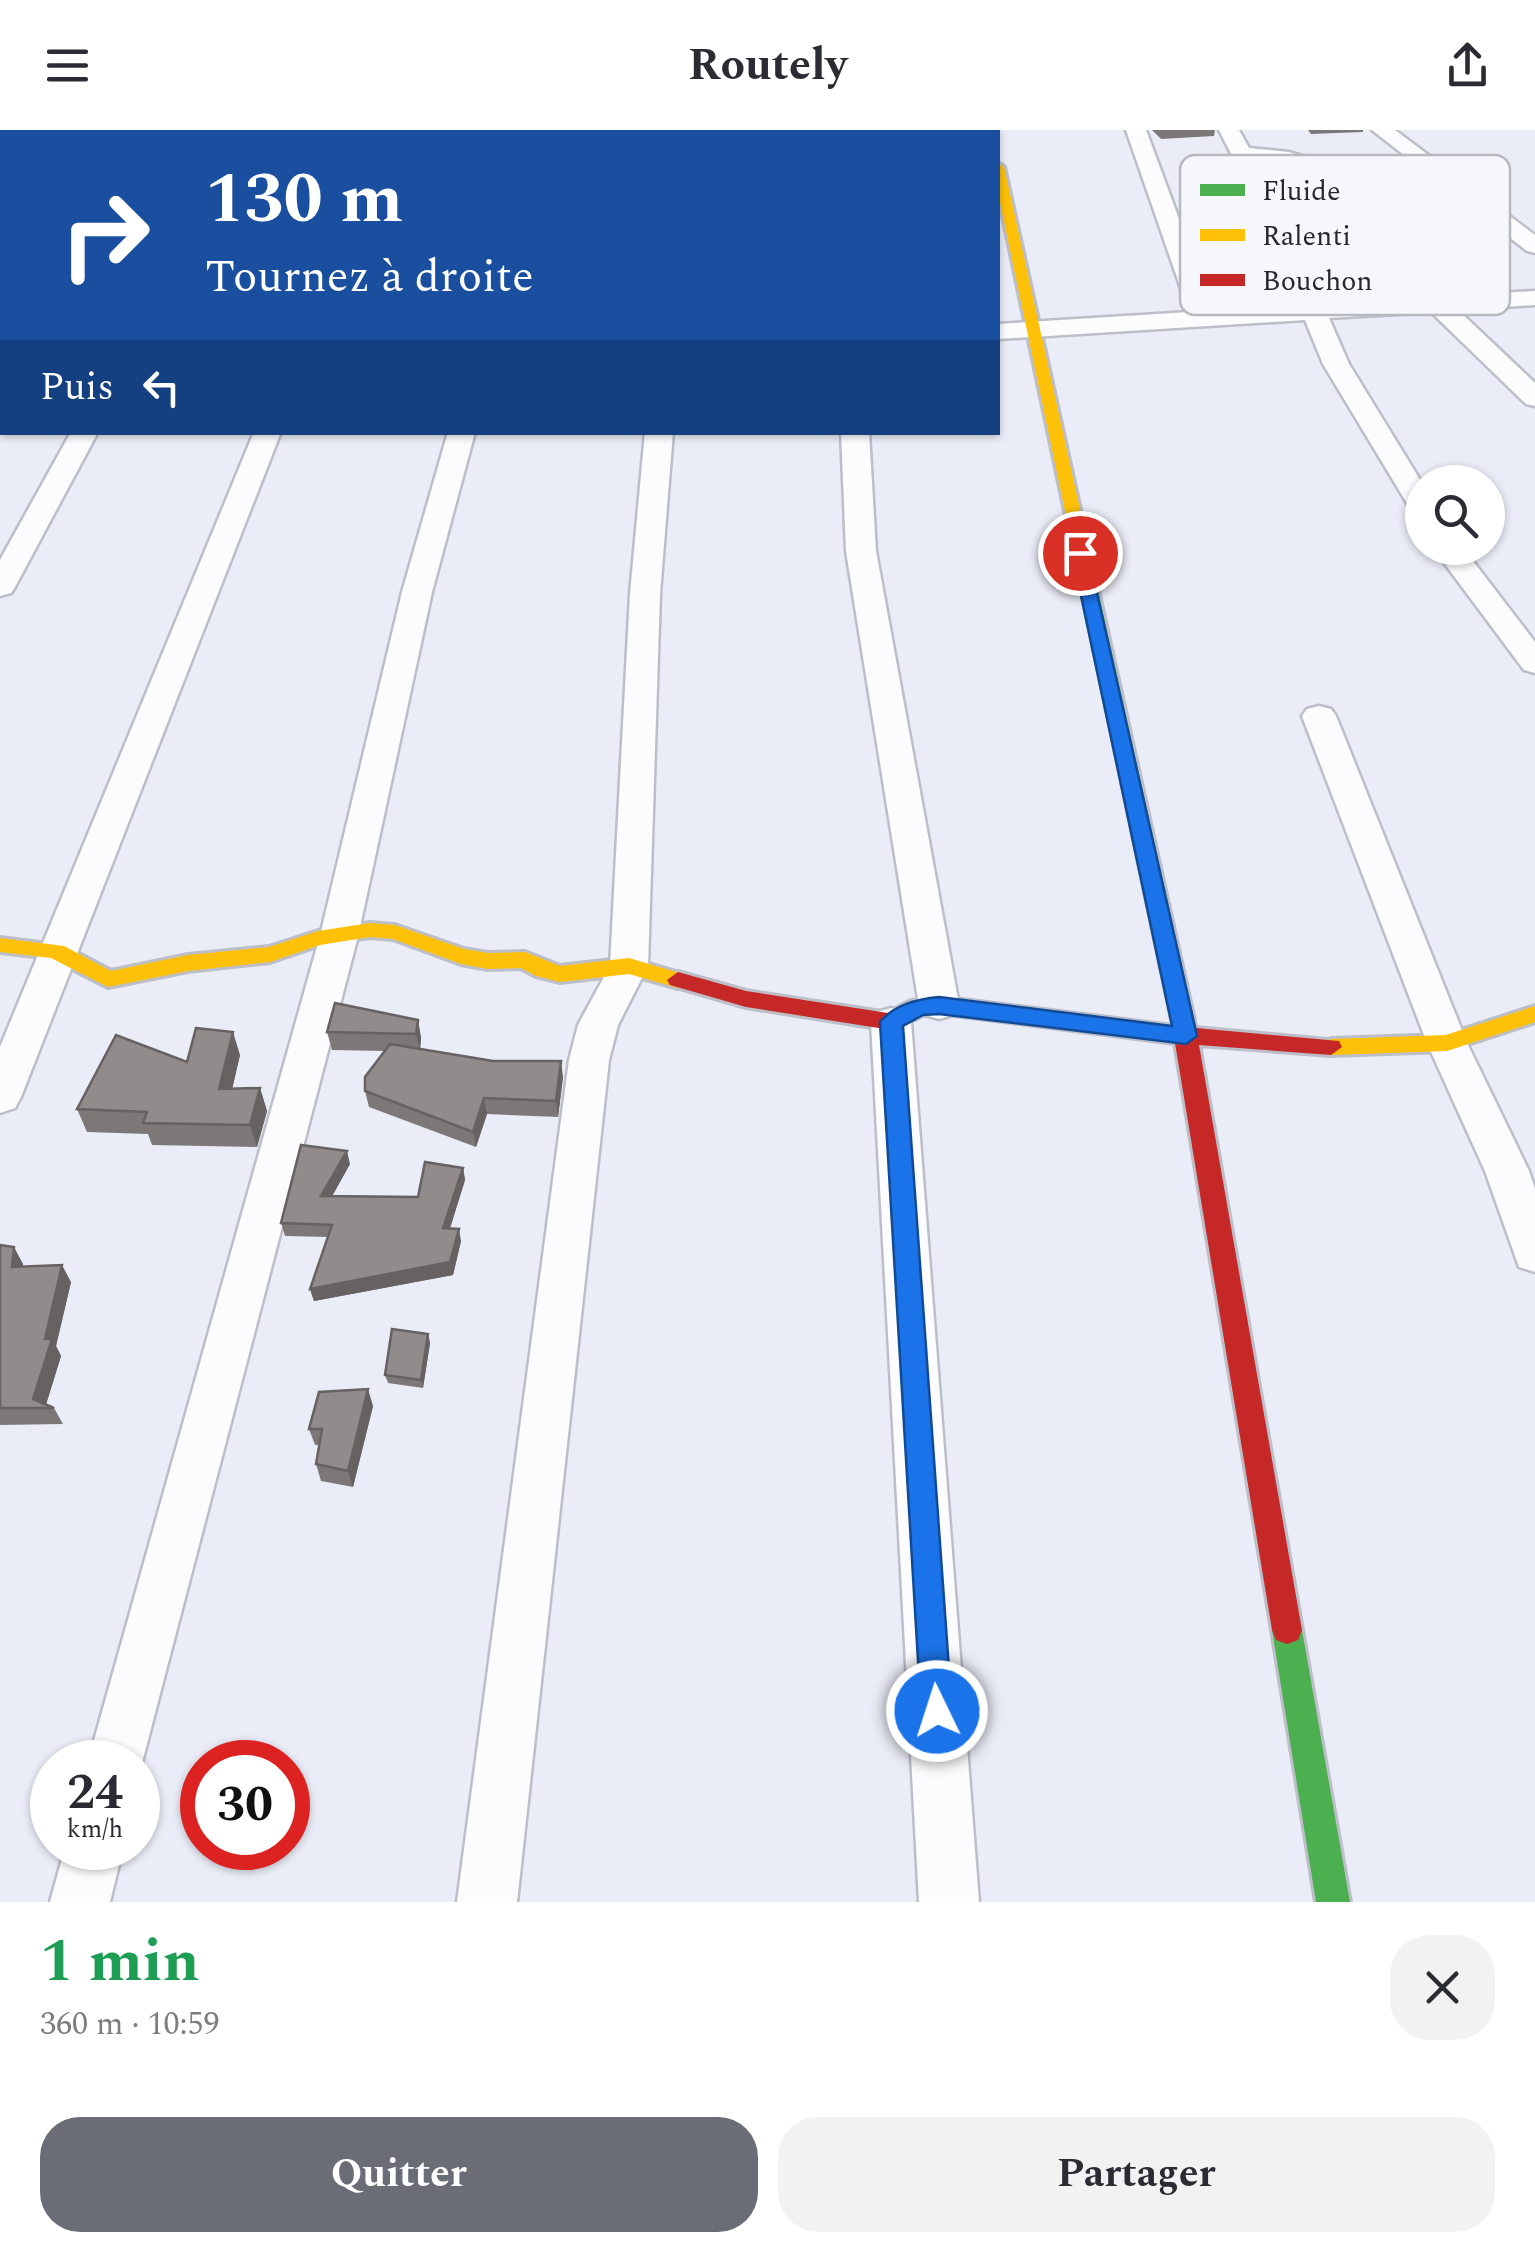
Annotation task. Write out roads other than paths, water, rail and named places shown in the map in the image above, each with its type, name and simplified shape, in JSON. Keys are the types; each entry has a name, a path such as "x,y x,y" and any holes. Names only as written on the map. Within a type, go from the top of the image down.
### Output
{"street":[{"path":"1136,130 1180,253"},
{"path":"1229,130 1241,154 1253,155"},
{"path":"1382,130 1415,155"},
{"path":"1000,177 1186,1036 1332,1902"},
{"path":"1510,227 1535,246"},
{"path":"1510,300 1535,298"},
{"path":"1000,332 1239,315"},
{"path":"1314,315 1336,364 1405,478"},
{"path":"1448,315 1535,398"},
{"path":"0,586 84,435"},
{"path":"0,1096 204,600 267,435"},
{"path":"122,1740 339,936 418,592 461,435"},
{"path":"488,1902 589,1060 598,1025 629,966 645,594 659,435"},
{"path":"855,435 861,551 939,1006"},
{"path":"1460,565 1492,612 1535,663"},
{"path":"1319,716 1446,1043 1488,1124 1535,1254"},
{"path":"0,945 56,952 108,978 188,962 270,954 370,930 394,932 461,956 488,961 525,960 544,971 560,974 629,966 746,1000 891,1022 919,1007 939,1006 1186,1036 1330,1046 1446,1043 1535,1014"},
{"path":"891,1022 949,1902"},
{"path":"80,1902 88,1870"}]}
